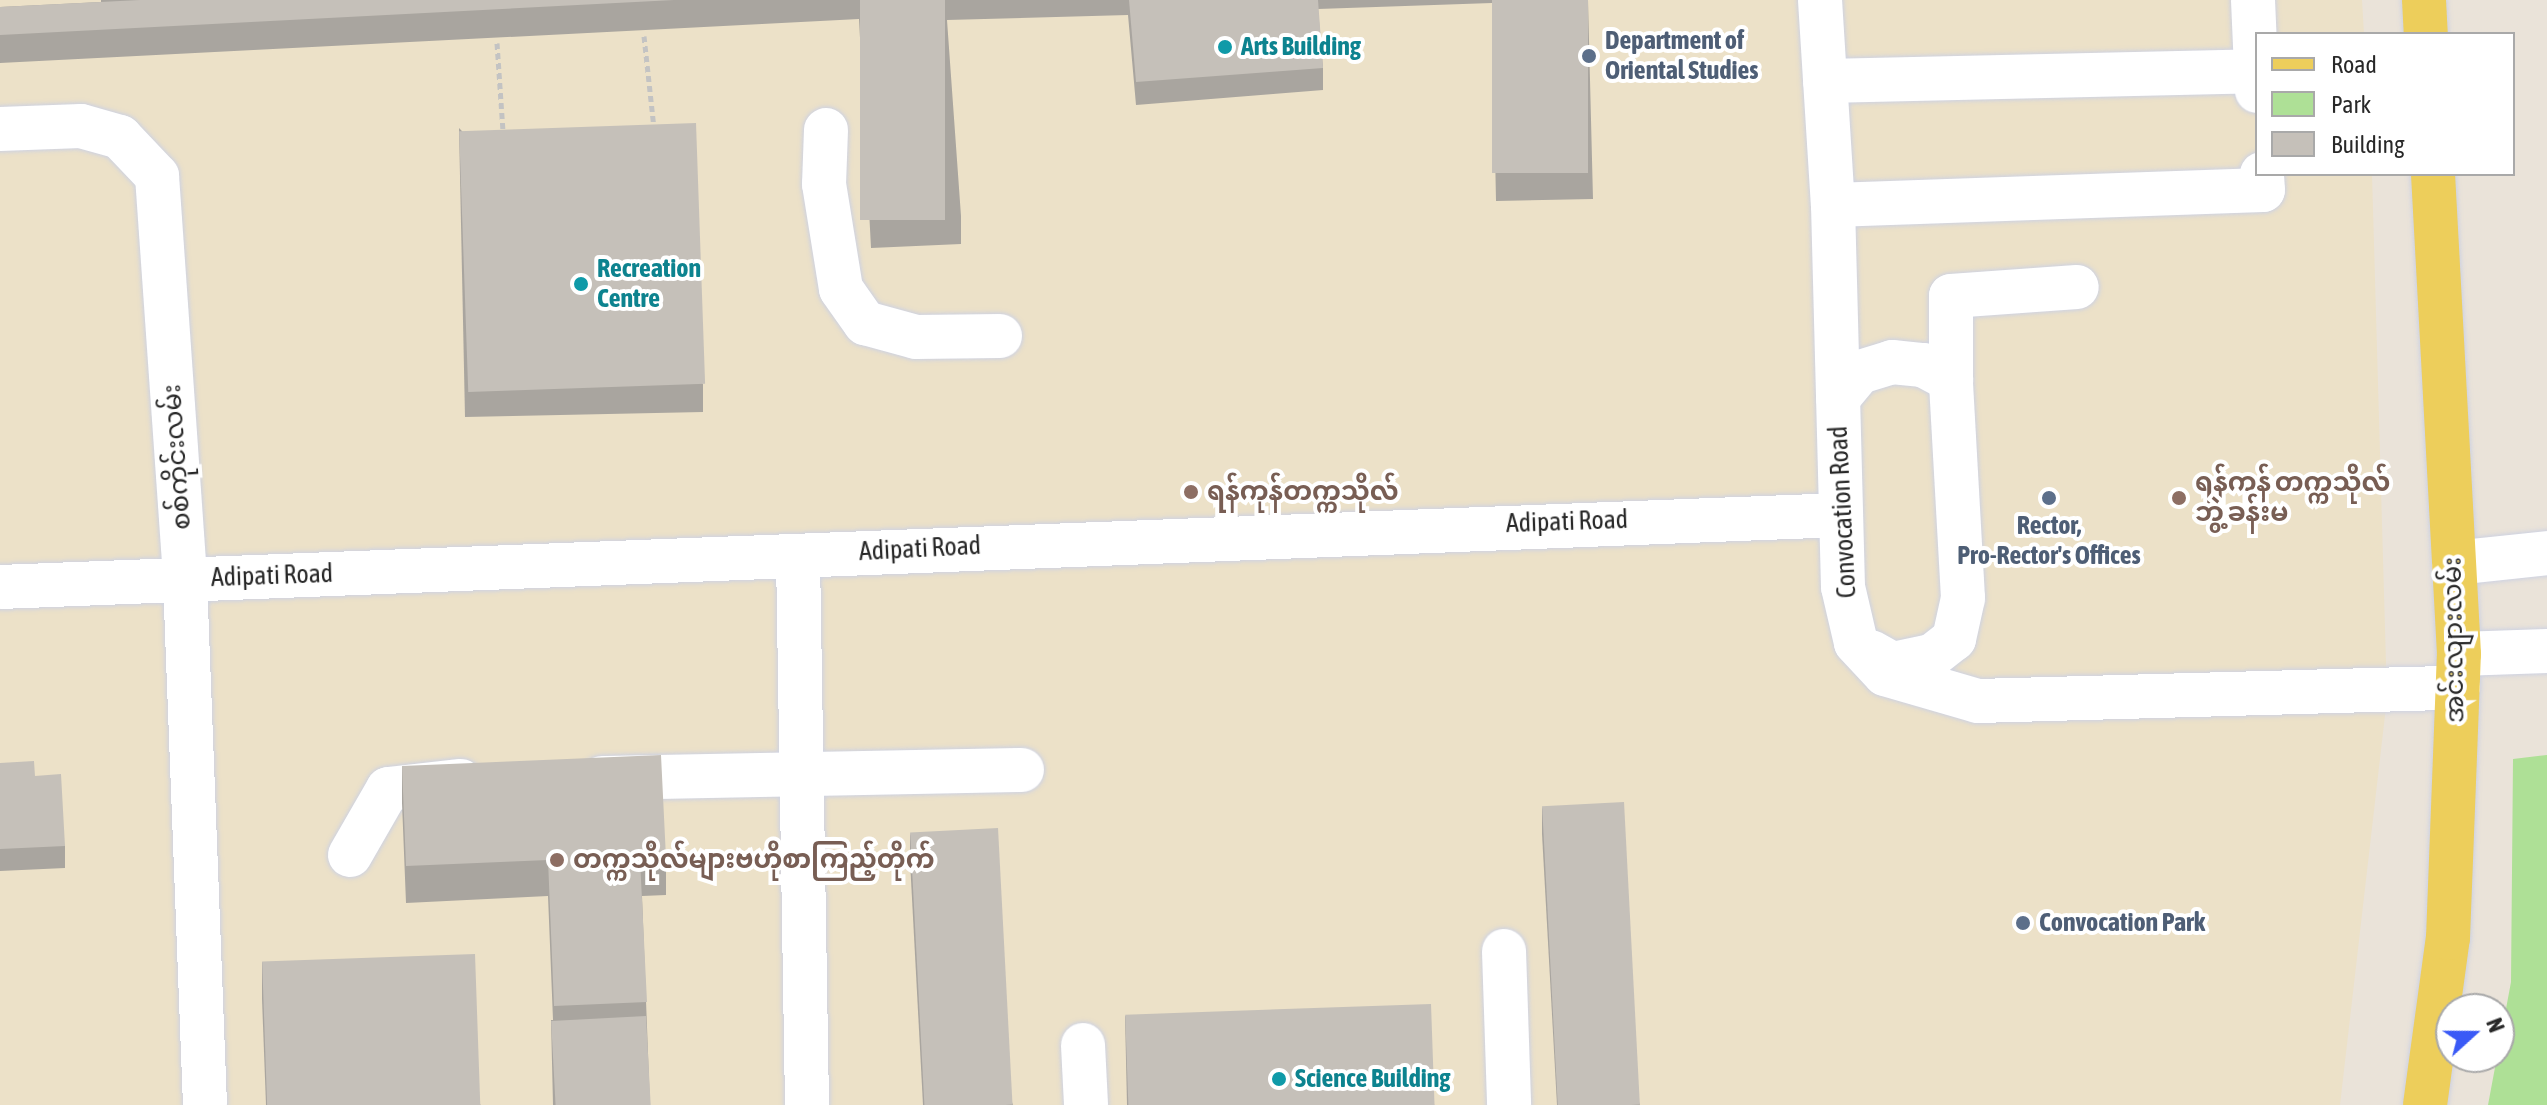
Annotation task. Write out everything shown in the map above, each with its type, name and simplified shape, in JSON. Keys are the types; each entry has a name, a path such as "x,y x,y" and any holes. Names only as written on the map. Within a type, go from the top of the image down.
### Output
{"main road":[{"path":"2424,0 2426,32"},
{"name":"အင်းလျားလမ်း","path":"2425,1105 2448,938 2459,671 2433,176"}],"street":[{"name":"Convocation Road","path":"1820,0 1833,205 1843,587 1856,643"},
{"path":"2253,0 2255,54"},
{"path":"1825,81 2255,81"},
{"name":"စစ်ကိုင်းလမ်း","path":"0,129 81,126 120,137 157,176 185,580 205,1105"},
{"path":"826,130 824,184 841,289 865,323 916,337 1000,336"},
{"path":"1833,205 2263,190 2262,176"},
{"path":"1856,643 1893,664 1932,656 1954,639 1963,598 1951,380 1951,296 2077,287"},
{"path":"1838,398 1860,372 1892,362 1923,365 1951,380"},
{"name":"Adipati Road","path":"0,587 1840,515"},
{"path":"2454,563 2547,553"},
{"path":"798,556 807,1105"},
{"path":"1856,643 1885,674 1978,701 2459,671 2547,651"},
{"path":"565,779 1022,770"},
{"path":"350,855 388,789 439,781 502,780"},
{"path":"1504,951 1509,1105"},
{"path":"1083,1045 1086,1105"}],"path":[{"path":"644,36 655,138"},
{"path":"497,43 503,141"}],"shaded area":[{"name":"ရန်ကုန်တက္ကသိုလ်","path":"0,0 2362,0 2364,32 2255,32 2255,176 2372,176 2387,698 2340,1105 0,1105"}],"green space":[{"path":"2547,755 2547,1105 2488,1105 2494,1073 2515,1073 2515,993 2509,993 2513,759"}],"building":[{"path":"140,0 674,0 0,35 0,7"},
{"path":"860,0 945,0 945,220 860,220"},
{"name":"Arts Building","path":"1129,0 1318,0 1323,68 1136,82"},
{"path":"1492,0 1588,0 1588,173 1492,173"},
{"name":"Recreation Centre","path":"696,123 705,384 468,392 459,131"},
{"path":"661,755 666,858 640,859 647,1002 554,1006 548,860 406,866 402,766"},
{"path":"34,761 35,776 61,774 65,846 0,849 0,763"},
{"path":"1624,802 1640,1105 1558,1105 1542,806"},
{"path":"998,828 1012,1105 924,1105 910,833"},
{"path":"475,954 480,1105 267,1105 262,961"},
{"name":"Science Building","path":"1431,1004 1435,1105 1128,1105 1125,1015"},
{"path":"646,1016 651,1105 556,1105 551,1021"}],"place":[{"name":"Arts Building","path":"1225,47"},
{"name":"Department of Oriental Studies","path":"1589,56"},
{"name":"Recreation Centre","path":"581,284"},
{"name":"ရန်ကုန်တက္ကသိုလ်","path":"1191,492"},
{"name":"Rector, Pro-Rector's Offices","path":"2049,498"},
{"name":"ရန်ကုန် တက္ကသိုလ် ဘွဲ့ ခန်းမ","path":"2179,498"},
{"name":"တက္ကသိုလ်များဗဟိုစာကြည့်တိုက်","path":"557,860"},
{"name":"Convocation Park","path":"2023,923"},
{"name":"Science Building","path":"1279,1079"}]}
